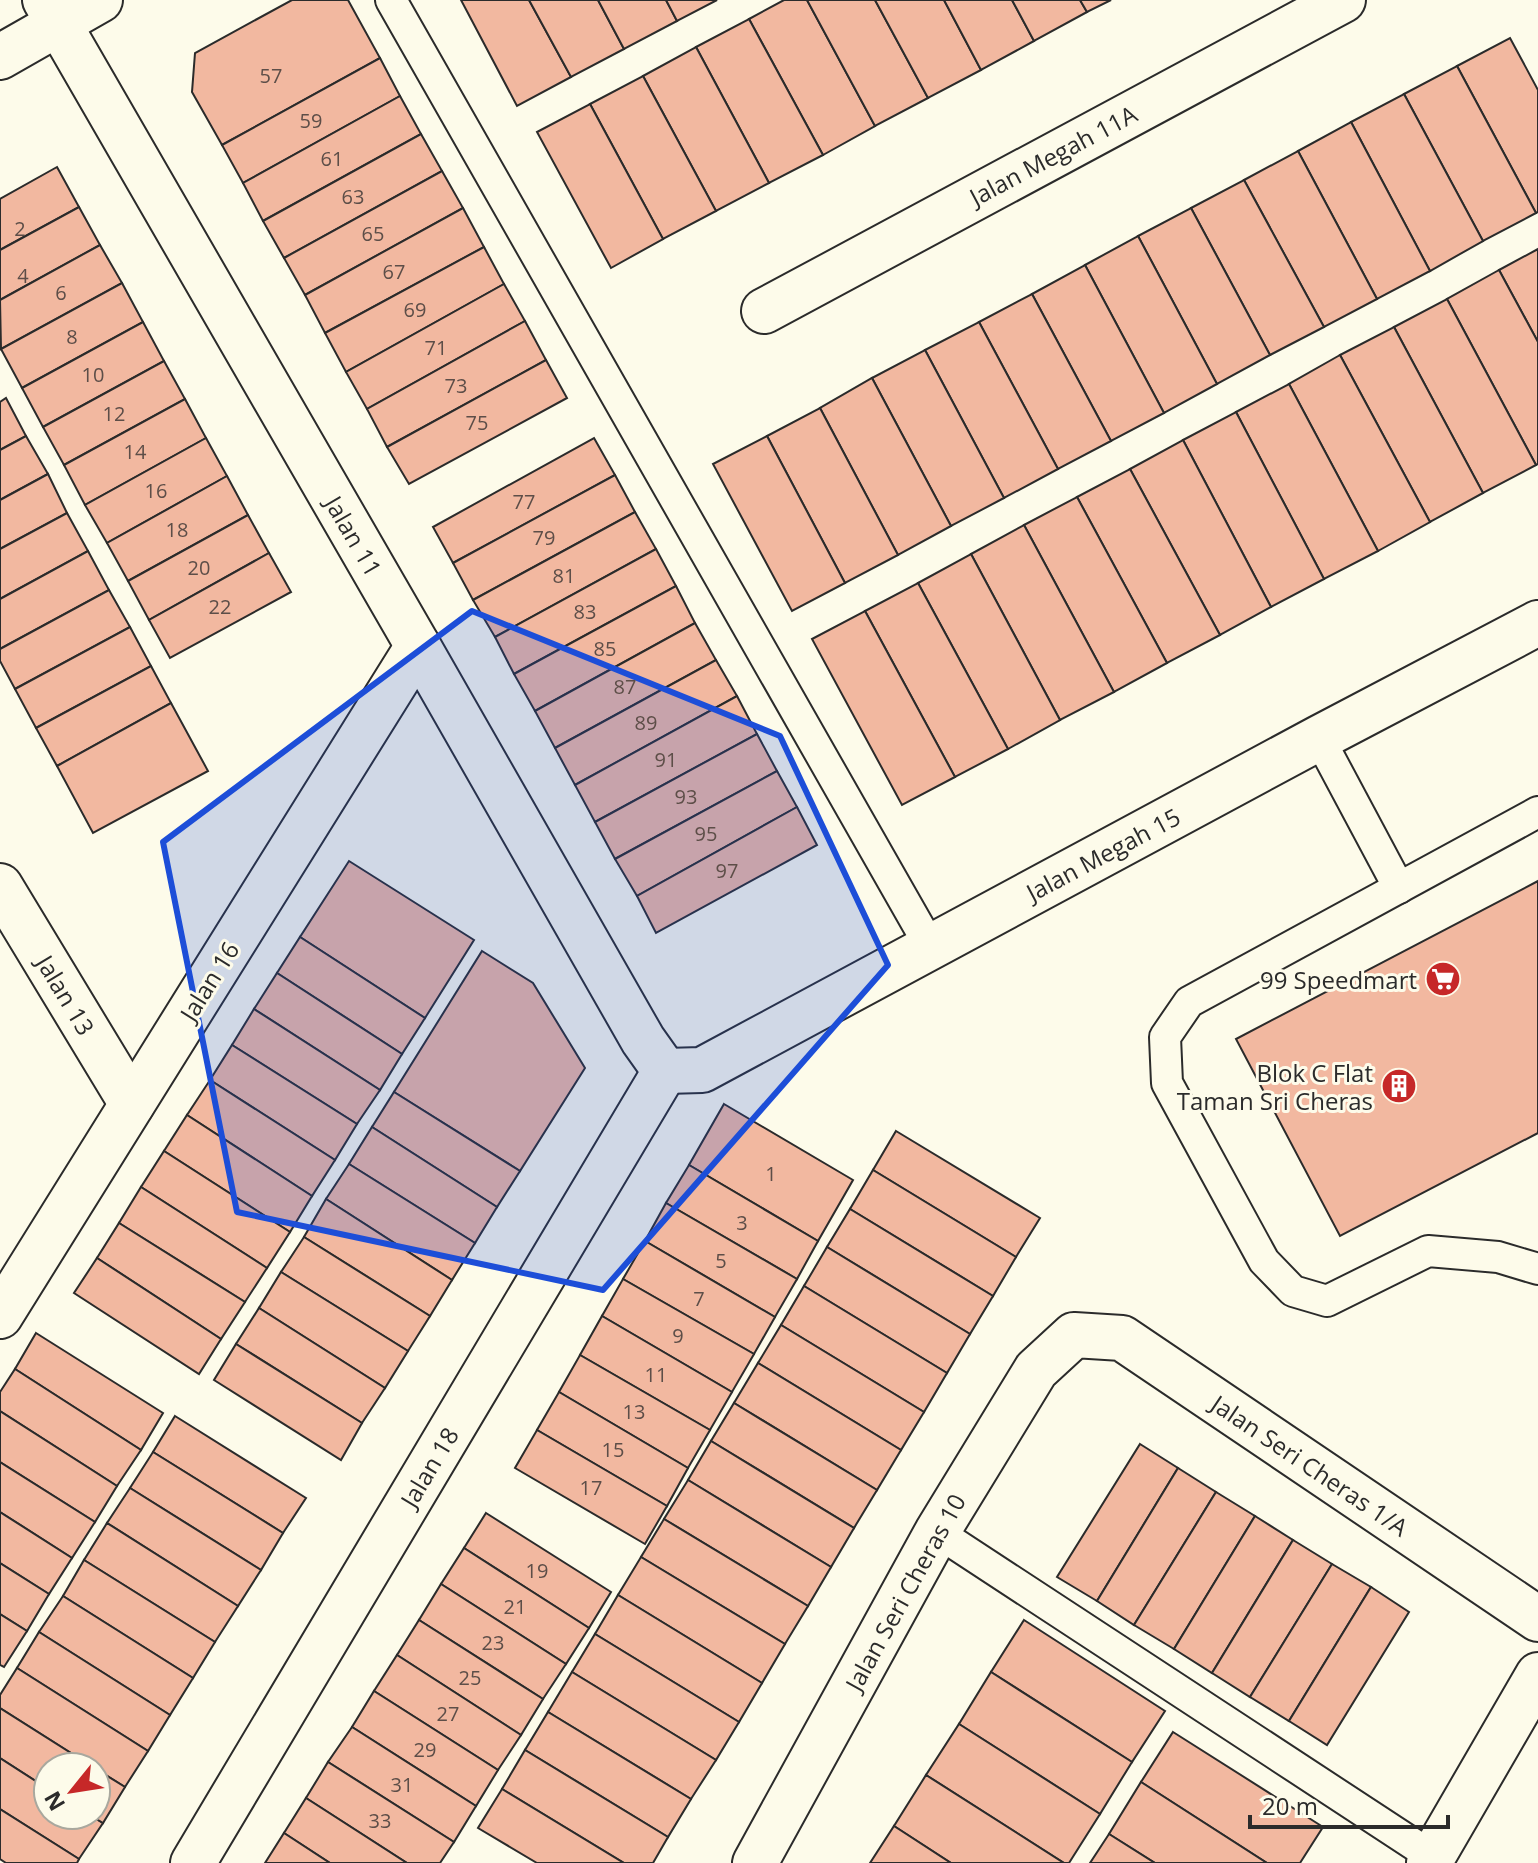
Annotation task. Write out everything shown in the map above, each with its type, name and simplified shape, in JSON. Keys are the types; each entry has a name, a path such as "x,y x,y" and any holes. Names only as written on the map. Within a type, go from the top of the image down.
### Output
{"street":[{"path":"0,57 51,12 100,0"},
{"name":"Jalan Megah 11A","path":"764,311 1343,0"},
{"name":"Jalan 11","path":"51,12 643,1040 665,1071"},
{"name":"Jalan Megah 15","path":"665,1071 702,1070 1538,623"},
{"name":"Jalan 16","path":"0,1316 418,646"},
{"name":"Jalan 13","path":"0,886 132,1104"},
{"name":"Jalan 18","path":"193,1863 665,1071"},
{"name":"Jalan Seri Cheras 10","path":"755,1863 937,1532 1036,1370 1074,1335"},
{"name":"Jalan Seri Cheras 1/A","path":"1074,1335 1122,1338 1538,1619"},
{"path":"1431,1860 1538,1675"}],"lane":[{"path":"391,0 931,948"},
{"path":"1319,738 1399,888"},
{"path":"1538,812 1189,1002 1165,1037 1167,1083 1264,1261 1293,1291 1327,1301 1428,1251 1498,1257 1538,1269"},
{"path":"937,1532 1431,1860"}],"highlighted area":[{"path":"472,611 780,736 888,965 603,1290 237,1212 163,842"}],"building":[{"path":"292,0 348,0 380,58 222,145 192,92 195,53"},
{"path":"461,0 529,0 571,77 517,106"},
{"path":"529,0 598,0 624,49 571,77"},
{"path":"598,0 666,0 677,21 624,49"},
{"path":"666,0 717,0 677,21"},
{"path":"784,0 807,0 875,126 823,155 749,19"},
{"path":"807,0 875,0 928,98 875,126"},
{"path":"875,0 944,0 981,70 928,98"},
{"path":"944,0 1012,0 1034,41 981,70"},
{"path":"1012,0 1080,0 1087,12 1034,41"},
{"path":"1080,0 1111,0 1087,12"},
{"path":"749,19 823,155 769,183 696,47"},
{"path":"1510,38 1538,90 1536,213 1457,66"},
{"path":"696,47 769,183 716,211 643,76"},
{"path":"380,58 400,96 243,183 222,145"},
{"path":"1457,66 1536,213 1483,241 1404,94"},
{"path":"643,76 716,211 663,239 590,104"},
{"path":"1404,94 1483,241 1430,271 1351,122"},
{"path":"400,96 421,134 263,221 243,183"},
{"path":"590,104 663,239 611,268 537,132"},
{"path":"1351,122 1430,271 1377,299 1298,151"},
{"path":"421,134 442,171 284,258 263,221"},
{"path":"1298,151 1377,299 1324,327 1244,180"},
{"path":"57,167 79,207 0,250 0,199"},
{"path":"442,171 463,208 305,295 284,258"},
{"path":"1244,180 1324,327 1270,355 1191,208"},
{"path":"79,207 100,245 0,300 0,250"},
{"path":"463,208 484,247 325,333 305,295"},
{"path":"1191,208 1270,355 1217,384 1138,236"},
{"path":"1138,236 1217,384 1164,413 1085,265"},
{"path":"100,245 122,283 1,349 0,300"},
{"path":"484,247 504,284 346,372 325,333"},
{"path":"1538,249 1538,342 1499,270"},
{"path":"1085,265 1164,413 1111,441 1032,294"},
{"path":"1499,270 1538,342 1536,465 1447,299"},
{"path":"122,283 143,322 22,388 1,349"},
{"path":"504,284 525,321 367,409 346,372"},
{"path":"1032,294 1111,441 1058,469 979,322"},
{"path":"1447,299 1536,465 1483,493 1394,327"},
{"path":"525,321 546,360 387,447 367,409"},
{"path":"143,322 164,361 43,427 22,388"},
{"path":"979,322 1058,469 1004,498 925,350"},
{"path":"1394,327 1483,493 1430,522 1340,355"},
{"path":"925,350 1004,498 951,526 872,378"},
{"path":"1340,355 1430,522 1378,551 1289,384"},
{"path":"546,360 567,398 409,484 387,447"},
{"path":"164,361 185,399 64,465 43,427"},
{"path":"872,378 951,526 898,555 820,408"},
{"path":"1289,384 1378,551 1324,579 1236,412"},
{"path":"6,398 26,436 0,450 0,402"},
{"path":"185,399 206,438 85,505 64,465"},
{"path":"820,408 898,555 845,583 767,436"},
{"path":"1236,412 1324,579 1271,607 1183,440"},
{"path":"26,436 48,474 0,500 0,450"},
{"path":"767,436 845,583 792,611 713,464"},
{"path":"206,438 227,476 107,543 85,505"},
{"path":"594,438 615,475 453,563 433,527"},
{"path":"1183,440 1271,607 1220,635 1130,469"},
{"path":"1130,469 1220,635 1167,663 1077,497"},
{"path":"48,474 67,513 0,549 0,500"},
{"path":"615,475 635,512 473,600 453,563"},
{"path":"227,476 248,515 128,581 107,543"},
{"path":"1077,497 1167,663 1114,692 1024,525"},
{"path":"635,512 656,549 495,637 473,600"},
{"path":"67,513 88,551 0,599 0,549"},
{"path":"248,515 269,553 149,620 128,581"},
{"path":"1024,525 1114,692 1060,720 971,554"},
{"path":"656,549 676,586 514,674 495,637"},
{"path":"88,551 109,590 0,649 0,599"},
{"path":"269,553 291,592 170,658 149,620"},
{"path":"971,554 1060,720 1008,749 918,583"},
{"path":"918,583 1008,749 955,777 865,611"},
{"path":"676,586 695,623 535,711 514,674"},
{"path":"109,590 130,627 15,689 0,661 0,649"},
{"path":"865,611 955,777 902,805 812,639"},
{"path":"695,623 716,660 555,748 535,711"},
{"path":"130,627 151,666 36,728 15,689"},
{"path":"716,660 737,696 575,785 555,748"},
{"path":"151,666 171,703 57,766 36,728"},
{"path":"737,696 757,734 595,822 575,785"},
{"path":"171,703 208,771 93,833 57,766"},
{"path":"757,734 777,771 615,859 595,822"},
{"path":"777,771 797,807 637,896 615,859"},
{"path":"797,807 817,845 656,933 637,896"},
{"path":"349,861 474,940 425,1018 300,937"},
{"name":"Blok C Flat Taman Sri Cheras","path":"1538,881 1538,1133 1340,1236 1236,1039"},
{"path":"300,937 425,1018 402,1054 277,973"},
{"path":"482,951 533,983 585,1068 520,1171 394,1092"},
{"path":"277,973 402,1054 380,1090 254,1009"},
{"path":"254,1009 380,1090 357,1124 232,1045"},
{"path":"232,1045 357,1124 335,1160 210,1080"},
{"path":"210,1080 335,1160 312,1196 187,1115"},
{"path":"394,1092 520,1171 497,1207 372,1127"},
{"path":"724,1104 853,1180 818,1241 689,1165"},
{"path":"187,1115 312,1196 290,1232 164,1151"},
{"path":"372,1127 497,1207 475,1243 349,1164"},
{"path":"896,1131 1040,1218 1016,1257 873,1170"},
{"path":"164,1151 290,1232 267,1268 141,1187"},
{"path":"349,1164 475,1243 452,1280 326,1199"},
{"path":"689,1165 818,1241 797,1279 666,1203"},
{"path":"873,1170 1016,1257 993,1296 850,1209"},
{"path":"141,1187 267,1268 245,1302 119,1223"},
{"path":"326,1199 452,1280 430,1316 304,1237"},
{"path":"666,1203 797,1279 775,1317 645,1241"},
{"path":"850,1209 993,1296 970,1334 827,1247"},
{"path":"119,1223 245,1302 221,1339 97,1258"},
{"path":"304,1237 430,1316 408,1351 281,1272"},
{"path":"645,1241 775,1317 754,1354 623,1279"},
{"path":"827,1247 970,1334 947,1373 804,1286"},
{"path":"97,1258 221,1339 199,1374 74,1293"},
{"path":"281,1272 408,1351 385,1388 259,1308"},
{"path":"623,1279 754,1354 732,1392 602,1316"},
{"path":"804,1286 947,1373 924,1412 781,1325"},
{"path":"259,1308 385,1388 362,1423 236,1344"},
{"path":"602,1316 732,1392 710,1430 580,1355"},
{"path":"781,1325 924,1412 901,1450 758,1363"},
{"path":"36,1333 163,1413 141,1450 15,1369"},
{"path":"236,1344 362,1423 341,1460 214,1380"},
{"path":"580,1355 710,1430 688,1468 559,1392"},
{"path":"758,1363 901,1450 877,1490 734,1403"},
{"path":"15,1369 141,1450 117,1486 0,1411 0,1392"},
{"path":"559,1392 688,1468 667,1506 537,1430"},
{"path":"734,1403 877,1490 854,1528 711,1441"},
{"path":"0,1411 117,1486 95,1522 0,1462"},
{"path":"175,1416 306,1498 283,1533 153,1452"},
{"path":"537,1430 667,1506 645,1544 515,1468"},
{"path":"711,1441 854,1528 831,1567 688,1480"},
{"path":"1140,1444 1178,1468 1097,1601 1057,1577"},
{"path":"153,1452 283,1533 261,1570 130,1488"},
{"path":"0,1462 95,1522 72,1558 0,1512"},
{"path":"1178,1468 1216,1492 1134,1625 1097,1601"},
{"path":"688,1480 831,1567 808,1606 664,1519"},
{"path":"130,1488 261,1570 238,1606 107,1523"},
{"path":"1216,1492 1255,1516 1174,1649 1134,1625"},
{"path":"0,1512 72,1558 49,1594 0,1563"},
{"path":"486,1513 611,1592 589,1628 464,1548"},
{"path":"1255,1516 1293,1540 1212,1673 1174,1649"},
{"path":"664,1519 808,1606 785,1644 641,1557"},
{"path":"107,1523 238,1606 215,1642 84,1560"},
{"path":"1293,1540 1332,1564 1250,1697 1212,1673"},
{"path":"464,1548 589,1628 566,1664 441,1584"},
{"path":"641,1557 785,1644 762,1683 618,1595"},
{"path":"84,1560 215,1642 193,1678 63,1596"},
{"path":"0,1563 49,1594 27,1631 0,1614"},
{"path":"1332,1564 1371,1587 1289,1721 1250,1697"},
{"path":"441,1584 566,1664 543,1699 419,1620"},
{"path":"1371,1587 1409,1612 1327,1745 1289,1721"},
{"path":"618,1595 762,1683 739,1722 595,1634"},
{"path":"63,1596 193,1678 170,1715 39,1632"},
{"path":"0,1614 27,1631 4,1667 0,1665"},
{"path":"419,1620 543,1699 521,1735 397,1655"},
{"path":"1024,1620 1165,1711 1132,1762 991,1672"},
{"path":"39,1632 170,1715 148,1751 17,1668"},
{"path":"595,1634 739,1722 716,1760 572,1672"},
{"path":"397,1655 521,1735 498,1770 374,1691"},
{"path":"17,1668 148,1751 125,1787 112,1779 112,1751 68,1751 0,1708 0,1695"},
{"path":"572,1672 716,1760 691,1799 548,1712"},
{"path":"991,1672 1132,1762 1100,1814 959,1724"},
{"path":"374,1691 498,1770 476,1806 352,1727"},
{"path":"0,1708 68,1751 32,1751 32,1779 0,1758"},
{"path":"548,1712 691,1799 668,1837 525,1750"},
{"path":"959,1724 1100,1814 1069,1863 1064,1863 926,1775"},
{"path":"352,1727 476,1806 454,1842 328,1762"},
{"path":"1173,1732 1323,1827 1300,1863 1267,1863 1141,1782"},
{"path":"525,1750 668,1837 653,1863 624,1863 502,1789"},
{"path":"0,1758 32,1779 32,1829 0,1809"},
{"path":"328,1762 454,1842 440,1863 407,1863 306,1798"},
{"path":"926,1775 1064,1863 951,1863 894,1826"},
{"path":"112,1779 125,1787 112,1808"},
{"path":"1141,1782 1267,1863 1155,1863 1109,1834"},
{"path":"502,1789 624,1863 537,1863 478,1828"},
{"path":"306,1798 407,1863 330,1863 284,1833"},
{"path":"0,1809 79,1859 77,1863 6,1863 0,1859"},
{"path":"894,1826 951,1863 870,1863"},
{"path":"35,1831 98,1831 79,1859"},
{"path":"284,1833 330,1863 265,1863"},
{"path":"1109,1834 1155,1863 1090,1863"}],"place":[{"name":"99 Speedmart","path":"1443,979"},
{"name":"Blok C Flat Taman Sri Cheras","path":"1399,1086"}]}
